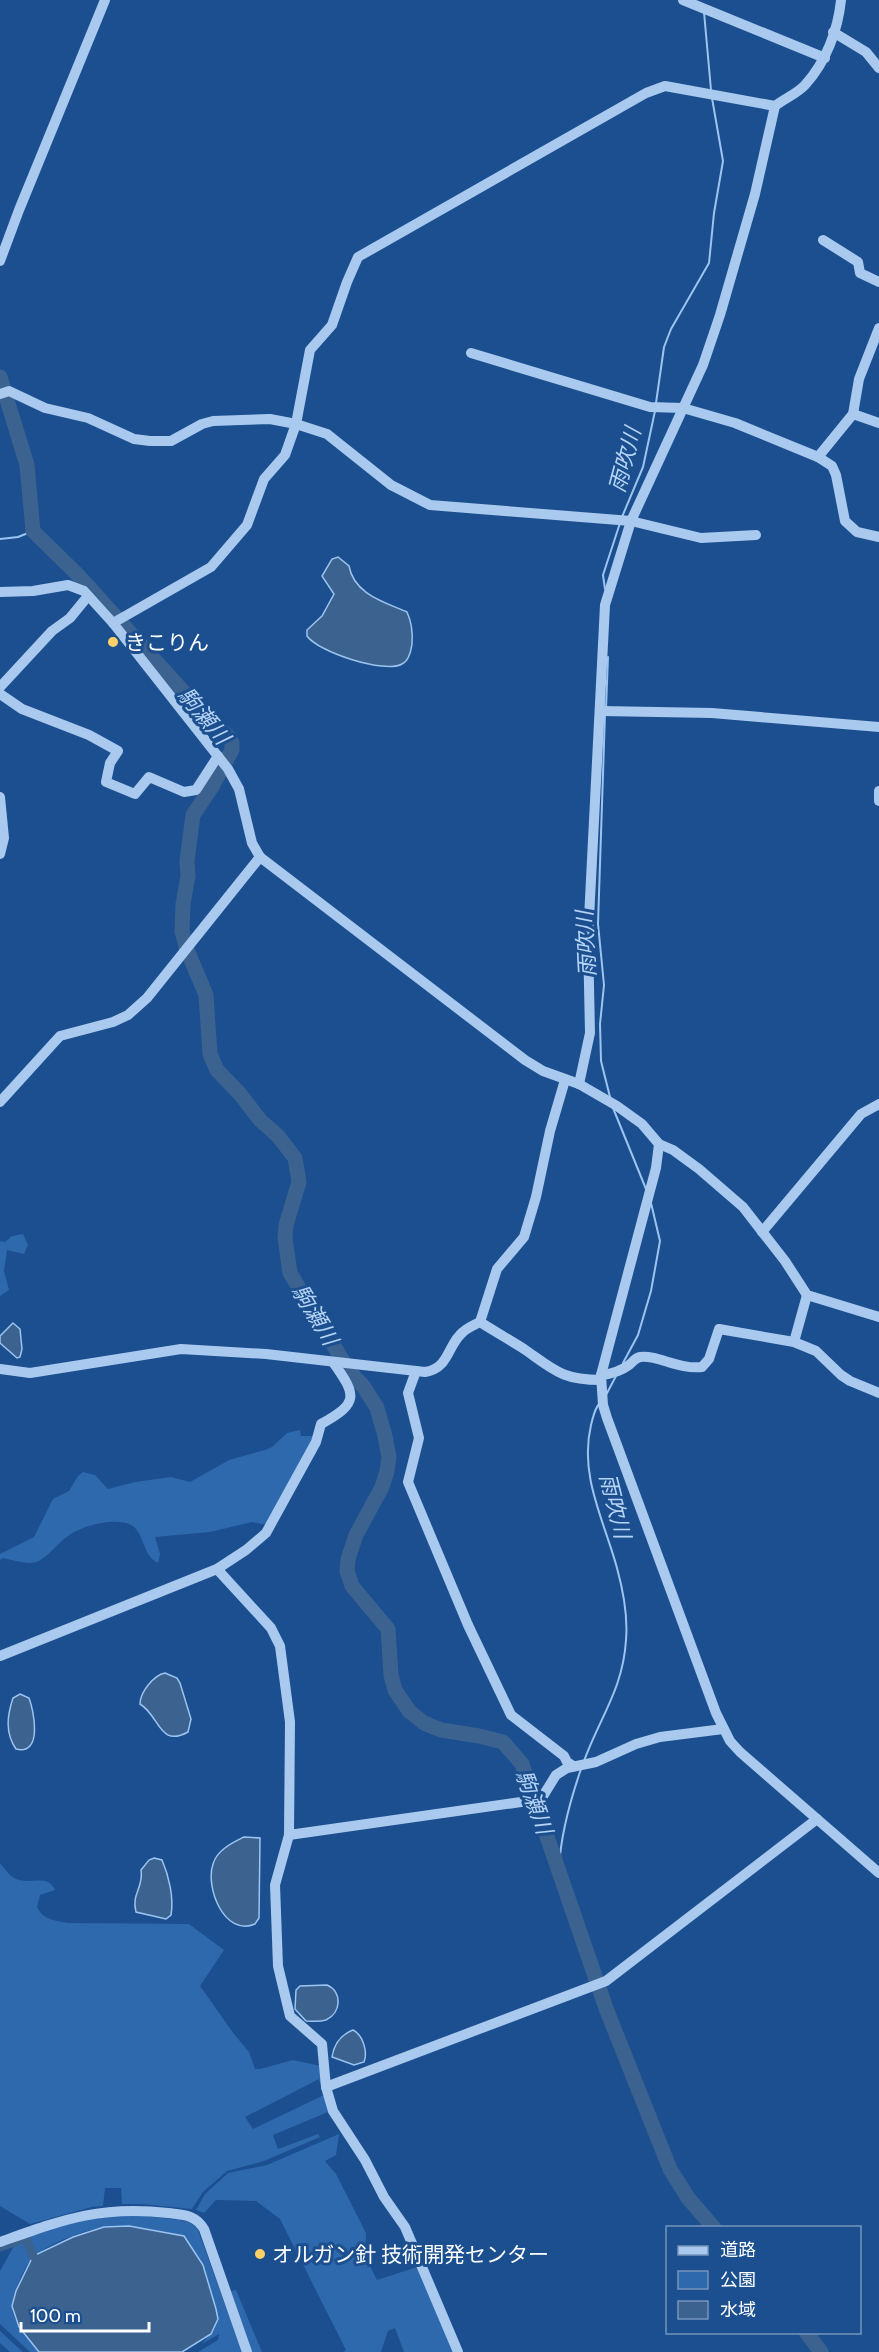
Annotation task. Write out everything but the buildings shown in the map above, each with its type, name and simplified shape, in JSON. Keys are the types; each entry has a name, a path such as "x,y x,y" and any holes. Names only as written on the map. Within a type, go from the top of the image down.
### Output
{"street":[{"path":"0,261 105,0"},
{"path":"683,0 825,58"},
{"path":"579,1084 590,1034 588,938 605,605 631,522 703,365 755,194 775,106 804,86 825,58 840,12 841,0"},
{"path":"833,32 866,52 879,68"},
{"path":"113,623 211,567 247,525 264,479 285,455 296,424 310,350 332,325 358,257 646,93 665,86 775,106"},
{"path":"823,240 858,262 860,273 879,282"},
{"path":"818,457 852,414 859,379 879,328"},
{"path":"471,353 655,408 683,408 735,423 818,457 832,466 836,475 845,521 857,532 879,537"},
{"path":"3,393 45,408 88,418 134,439 150,441 171,441 202,424 213,421 270,419 296,424 327,434 391,485 430,505 631,522 701,538 756,535"},
{"path":"852,414 879,423"},
{"path":"0,592 33,591 68,585 77,587 88,596 113,623 228,769 239,789 252,843 260,857 525,1060 602,1097 642,1124 659,1144 674,1150 699,1169 743,1207 785,1261 807,1295 879,1317"},
{"path":"0,687 52,631 70,618 88,596"},
{"path":"0,694 22,709 90,735 118,752 110,763 106,782 135,794 149,777 184,792 196,789 219,757"},
{"path":"601,711 712,713 879,727"},
{"path":"879,791 879,801"},
{"path":"0,797 4,838 0,854"},
{"path":"0,1102 60,1036 113,1022 128,1015 147,998 260,857"},
{"path":"0,1369 30,1373 181,1349 266,1354 336,1363 434,1371 444,1362 462,1332 480,1322 497,1269 524,1237 565,1080"},
{"path":"762,1232 861,1114 879,1104"},
{"path":"659,1144 648,1199 603,1379 603,1405 723,1730 740,1752 879,1873"},
{"path":"794,1342 807,1295"},
{"path":"480,1322 524,1349 552,1371 576,1379 603,1379 638,1357 647,1357 689,1368 702,1367 709,1359 719,1329 794,1342 816,1351 850,1381 879,1393"},
{"path":"0,1656 217,1569 246,1550 266,1533 316,1442 321,1424 340,1413 349,1403 350,1390 336,1363"},
{"path":"416,1371 408,1393 419,1438 408,1482 468,1626 511,1715 564,1756 567,1762 579,1765"},
{"path":"217,1569 271,1628 280,1646 290,1722 289,1835 275,1885 278,1966 290,2016 322,2044 326,2087 333,2111 365,2160 384,2198 405,2227 458,2352"},
{"path":"289,1835 533,1799 543,1796 556,1775 579,1765 596,1762 636,1744 660,1737 723,1730"},
{"path":"326,2087 606,1981 818,1819"},
{"path":"0,2242 50,2224 92,2213 132,2210 190,2216 204,2229 247,2352"}],"green space":[{"path":"23,1234 28,1245 24,1254 7,1250 4,1271 9,1290 0,1296 0,1241 5,1242 12,1236"},
{"path":"300,1430 301,1436 315,1436 268,1525 252,1522 210,1532 155,1537 160,1554 158,1563 149,1554 134,1527 122,1522 107,1522 91,1525 71,1534 39,1561 31,1563 3,1558 0,1560 0,1554 34,1537 53,1499 69,1491 83,1472 95,1475 108,1489 135,1482 171,1477 190,1482 229,1460 272,1447 287,1433"},
{"path":"0,1863 14,1878 25,1881 43,1881 52,1885 55,1890 40,1895 37,1907 43,1915 50,1919 69,1923 189,1924 224,1950 200,1986 249,2052 255,2069 293,2060 321,2066 328,2112 273,2135 278,2149 318,2134 320,2137 264,2161 227,2171 203,2192 192,2209 122,2204 121,2188 105,2188 103,2206 30,2224 0,2206","holes":["319,2079 324,2095 253,2129 245,2117"]},
{"path":"339,2134 336,2155 325,2161 336,2174 366,2233 365,2256 377,2280 420,2266 456,2352 404,2352 395,2328 388,2331 381,2352 343,2352 346,2350 280,2219 256,2201 216,2200 204,2213 196,2210 205,2194 228,2173 267,2165"},
{"path":"122,2213 187,2221 197,2227 242,2352 198,2352 218,2340 219,2334 202,2344 215,2328 184,2236 155,2230 107,2227 90,2230 49,2246 31,2259 20,2278 12,2305 18,2324 39,2352 30,2352 0,2324 0,2271 15,2244 27,2237 93,2217"},
{"path":"236,2290 262,2352 252,2352 231,2291"},
{"path":"0,2331 23,2352 10,2352 0,2343"}],"water":[{"path":"338,557 349,566 352,576 363,590 407,612 411,624 412,640 410,653 404,663 382,666 352,660 324,649 307,636 307,630 322,616 334,594 322,576 332,559"},
{"path":"13,1323 20,1329 22,1349 20,1357 17,1358 0,1343 0,1336"},
{"path":"165,1673 177,1678 180,1683 191,1719 188,1732 178,1736 165,1733 147,1709 140,1704 142,1694 148,1685 156,1677"},
{"path":"20,1694 29,1698 34,1722 33,1739 30,1746 25,1749 16,1749 9,1731 9,1711 13,1698"},
{"path":"244,1837 260,1838 259,1918 255,1924 244,1926 234,1923 219,1908 211,1874 218,1855"},
{"path":"154,1858 162,1860 170,1887 171,1915 166,1919 136,1912 135,1900 141,1881 141,1870 149,1860"},
{"path":"327,1985 336,1992 338,1997 335,2013 326,2020 306,2021 295,2009 296,1990 300,1986"},
{"path":"353,2030 362,2040 365,2053 364,2062 354,2065 332,2057 338,2040"},
{"path":"129,2226 184,2236 203,2265 216,2309 218,2319 211,2334 182,2352 39,2352 19,2327 12,2306 16,2291 33,2256 73,2237 104,2227"}],"waterway":[{"name":"雨吹川","path":"704,12 711,90"},
{"name":"雨吹川","path":"656,403 664,347 671,329 709,263 714,213 723,161 712,98"},
{"name":"駒瀬川","path":"0,377 27,465 33,531 77,574 209,720 229,737 232,743 232,750 193,815 182,931 187,950 206,995 210,1054 217,1070 260,1120 278,1136 295,1158 299,1182 286,1225 285,1238 290,1273 349,1371 364,1387 377,1408 385,1436 389,1457 387,1471 382,1487 356,1535 348,1559 347,1571 352,1586 388,1629 391,1675 395,1690 409,1711 424,1723 441,1730 503,1742 522,1764 607,2011 670,2169 688,2198 712,2226"},
{"name":"雨吹川","path":"622,517 643,467 655,411"},
{"name":"雨吹川","path":"605,589 603,575 620,523"},
{"path":"0,539 18,537 33,531"},
{"name":"雨吹川","path":"606,709 608,657"},
{"name":"雨吹川","path":"605,714 598,924 604,985 600,1024 601,1061 610,1097"},
{"name":"雨吹川","path":"613,1108 646,1189"},
{"name":"雨吹川","path":"623,1363 638,1335 651,1291 660,1241 651,1203"},
{"name":"雨吹川","path":"606,1395 616,1376"},
{"name":"雨吹川","path":"584,1761 616,1688 624,1657 626,1631 626,1613 621,1585 595,1498 588,1462 591,1425 599,1404"},
{"name":"雨吹川","path":"559,1867 567,1817 581,1769"},
{"path":"0,2247 26,2238 33,2256"},
{"name":"駒瀬川","path":"808,2334 821,2352"}],"place":[{"name":"きこりん","path":"113,642"},
{"name":"オルガン針 技術開発センター","path":"260,2254"}]}
